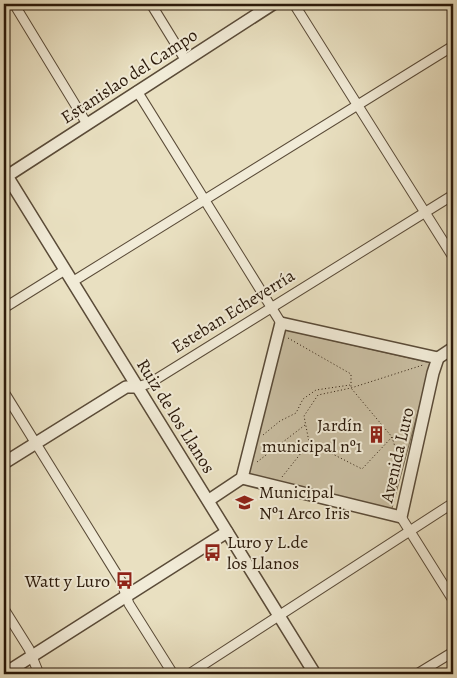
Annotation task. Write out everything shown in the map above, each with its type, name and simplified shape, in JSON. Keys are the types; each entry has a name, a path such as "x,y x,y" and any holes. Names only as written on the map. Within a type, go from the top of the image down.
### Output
{"street":[{"path":"14,4 87,124"},
{"path":"151,4 186,61"},
{"name":"Estanislao del Campo","path":"5,177 273,4"},
{"path":"294,4 453,257"},
{"path":"72,282 453,46"},
{"path":"137,91 281,323 435,360 453,348"},
{"name":"Ruiz de los Llanos","path":"5,177 209,500 316,674"},
{"name":"Esteban Echeverría","path":"4,463 126,387 150,384 453,195"},
{"path":"4,308 65,270"},
{"path":"209,500 242,478 281,323"},
{"name":"Avenida Luro","path":"242,478 396,514 435,360"},
{"path":"4,392 121,581 129,604 173,674"},
{"path":"189,674 453,502"},
{"path":"396,514 410,530 453,600"},
{"path":"4,674 32,658 227,532"},
{"path":"4,609 39,674"},
{"path":"417,674 453,652"}],"path":[{"path":"288,338 351,374 351,388 392,438 402,470 405,461"},
{"path":"392,438 362,470 310,442 304,416 318,395 351,388 435,360"},
{"path":"261,437 280,421 296,413 303,399 316,390 351,384"},
{"path":"256,463 306,424"},
{"path":"282,477 310,442"},
{"path":"392,504 401,474 400,464"},
{"path":"396,514 400,478"}],"shaded area":[{"path":"281,329 431,363 391,512 247,476"}],"place":[{"name":"Jardín municipal nº1","path":"376,435"},
{"name":"Municipal Nº1 Arco Iris","path":"245,502"},
{"name":"Luro y L.de los Llanos","path":"213,552"},
{"name":"Watt y Luro","path":"124,581"}]}
